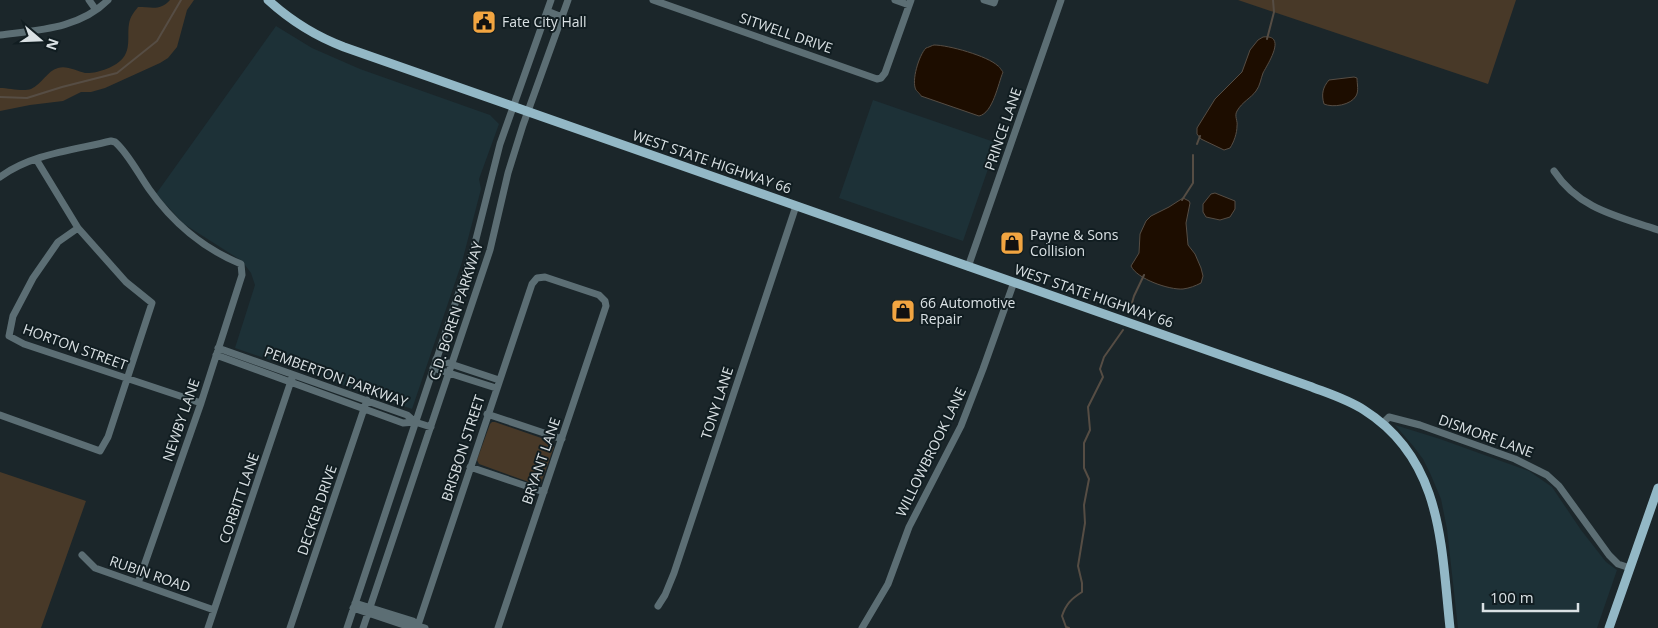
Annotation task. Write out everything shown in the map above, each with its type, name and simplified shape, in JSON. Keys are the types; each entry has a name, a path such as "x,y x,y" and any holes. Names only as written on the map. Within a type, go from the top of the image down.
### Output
{"main road":[{"name":"WEST STATE HIGHWAY 66","path":"268,0 298,24 334,43 1330,394 1364,410 1399,440 1412,458 1431,495 1438,528 1450,628"},
{"path":"1609,628 1658,488"}],"street":[{"path":"89,0 96,10"},
{"path":"0,35 63,26 76,22 108,0"},
{"name":"C.D. BOREN PARKWAY","path":"346,628 474,247 500,144 551,0"},
{"name":"C.D. BOREN PARKWAY","path":"363,628 490,250 508,172 568,0"},
{"name":"SITWELL DRIVE","path":"653,0 876,78 882,78 885,73 910,2"},
{"path":"895,0 910,2"},
{"path":"984,0 994,3 995,0"},
{"name":"PRINCE LANE","path":"968,267 1062,0"},
{"path":"547,11 562,17"},
{"name":"NEWBY LANE","path":"36,159 111,141 115,142 158,202 191,236 231,260 242,264 242,275 201,402 138,583"},
{"path":"0,178 15,167 36,159 78,228 126,282 152,303 108,437 100,451 0,415"},
{"path":"1554,171 1579,199 1605,212 1658,230"},
{"name":"TONY LANE","path":"658,606 674,573 796,206"},
{"name":"HORTON STREET","path":"78,228 58,242 33,278 13,316 9,336 24,344 201,402"},
{"name":"BRISBON STREET","path":"420,627 487,414 532,284 537,278 545,277 599,295 605,301"},
{"name":"WILLOWBROOK LANE","path":"862,628 888,584 909,527 960,426 983,370 1014,282"},
{"name":"BRYANT LANE","path":"498,628 605,311 605,301"},
{"name":"PEMBERTON PARKWAY","path":"217,352 403,422 415,422"},
{"path":"436,359 499,380"},
{"path":"433,368 496,388"},
{"name":"PEMBERTON PARKWAY","path":"292,379 367,400 406,415 415,422"},
{"name":"CORBITT LANE","path":"208,628 292,379"},
{"name":"DECKER DRIVE","path":"290,628 367,400"},
{"path":"487,414 562,439"},
{"name":"DISMORE LANE","path":"1382,424 1389,417 1420,425 1535,468 1547,475 1559,486 1609,555 1618,564 1630,568"},
{"path":"415,422 431,427"},
{"path":"470,467 544,492"},
{"name":"RUBIN ROAD","path":"82,555 95,568 214,610"},
{"path":"354,606 413,621 420,627"}],"shaded area":[{"path":"170,0 194,0 187,10 177,47 168,58 105,88 91,92 81,92 63,101 0,111 0,88 31,89 51,72 61,67 90,73 116,64 125,54 128,46 128,28 132,15 138,7 159,7"},
{"path":"1238,0 1516,0 1488,84"},
{"path":"276,26 312,48 360,69 490,115 499,124 479,179 481,189 462,262 412,409 235,348 255,285 251,273 242,261 184,224 156,194"},
{"path":"1263,37 1270,37 1274,40 1274,51 1254,94 1237,111 1237,129 1233,143 1230,148 1224,150 1201,139 1197,134 1197,128 1215,99 1242,72 1250,50"},
{"path":"934,45 958,49 986,58 1003,72 991,104 984,114 979,116 921,96 916,90 914,81 918,62 923,51"},
{"path":"1357,78 1358,90 1354,99 1342,105 1332,106 1324,104 1323,91 1329,80"},
{"path":"873,100 997,143 963,241 839,198"},
{"path":"1215,193 1235,201 1235,209 1230,217 1220,220 1206,217 1203,212 1203,204 1211,194"},
{"path":"1183,198 1190,203 1186,223 1188,245 1195,254 1203,276 1201,283 1195,286 1177,289 1162,286 1146,279 1134,271 1131,266 1139,253 1140,234 1146,221 1151,216"},
{"path":"492,422 553,442 554,447 541,483 537,485 479,464 477,460"},
{"path":"1395,425 1529,471 1552,487 1581,530 1606,562 1617,570 1597,628 1458,628 1447,529 1441,499 1423,459"},
{"path":"0,472 86,501 41,628 0,628"}],"waterway":[{"path":"0,97 27,98 117,73 157,41 181,0"},
{"path":"1267,39 1274,12 1273,0"},
{"path":"1197,144 1200,136"},
{"path":"1182,200 1193,183 1193,155"},
{"path":"1129,313 1134,296 1144,275"},
{"path":"1069,628 1066,627 1062,616 1069,602 1082,592 1078,566 1085,523 1084,505 1089,479 1084,468 1084,443 1090,430 1088,407 1103,377 1100,369 1104,357 1123,330"}],"place":[{"name":"Fate City Hall","path":"484,22"},
{"name":"Payne & Sons Collision","path":"1012,243"},
{"name":"66 Automotive Repair","path":"903,311"}]}
